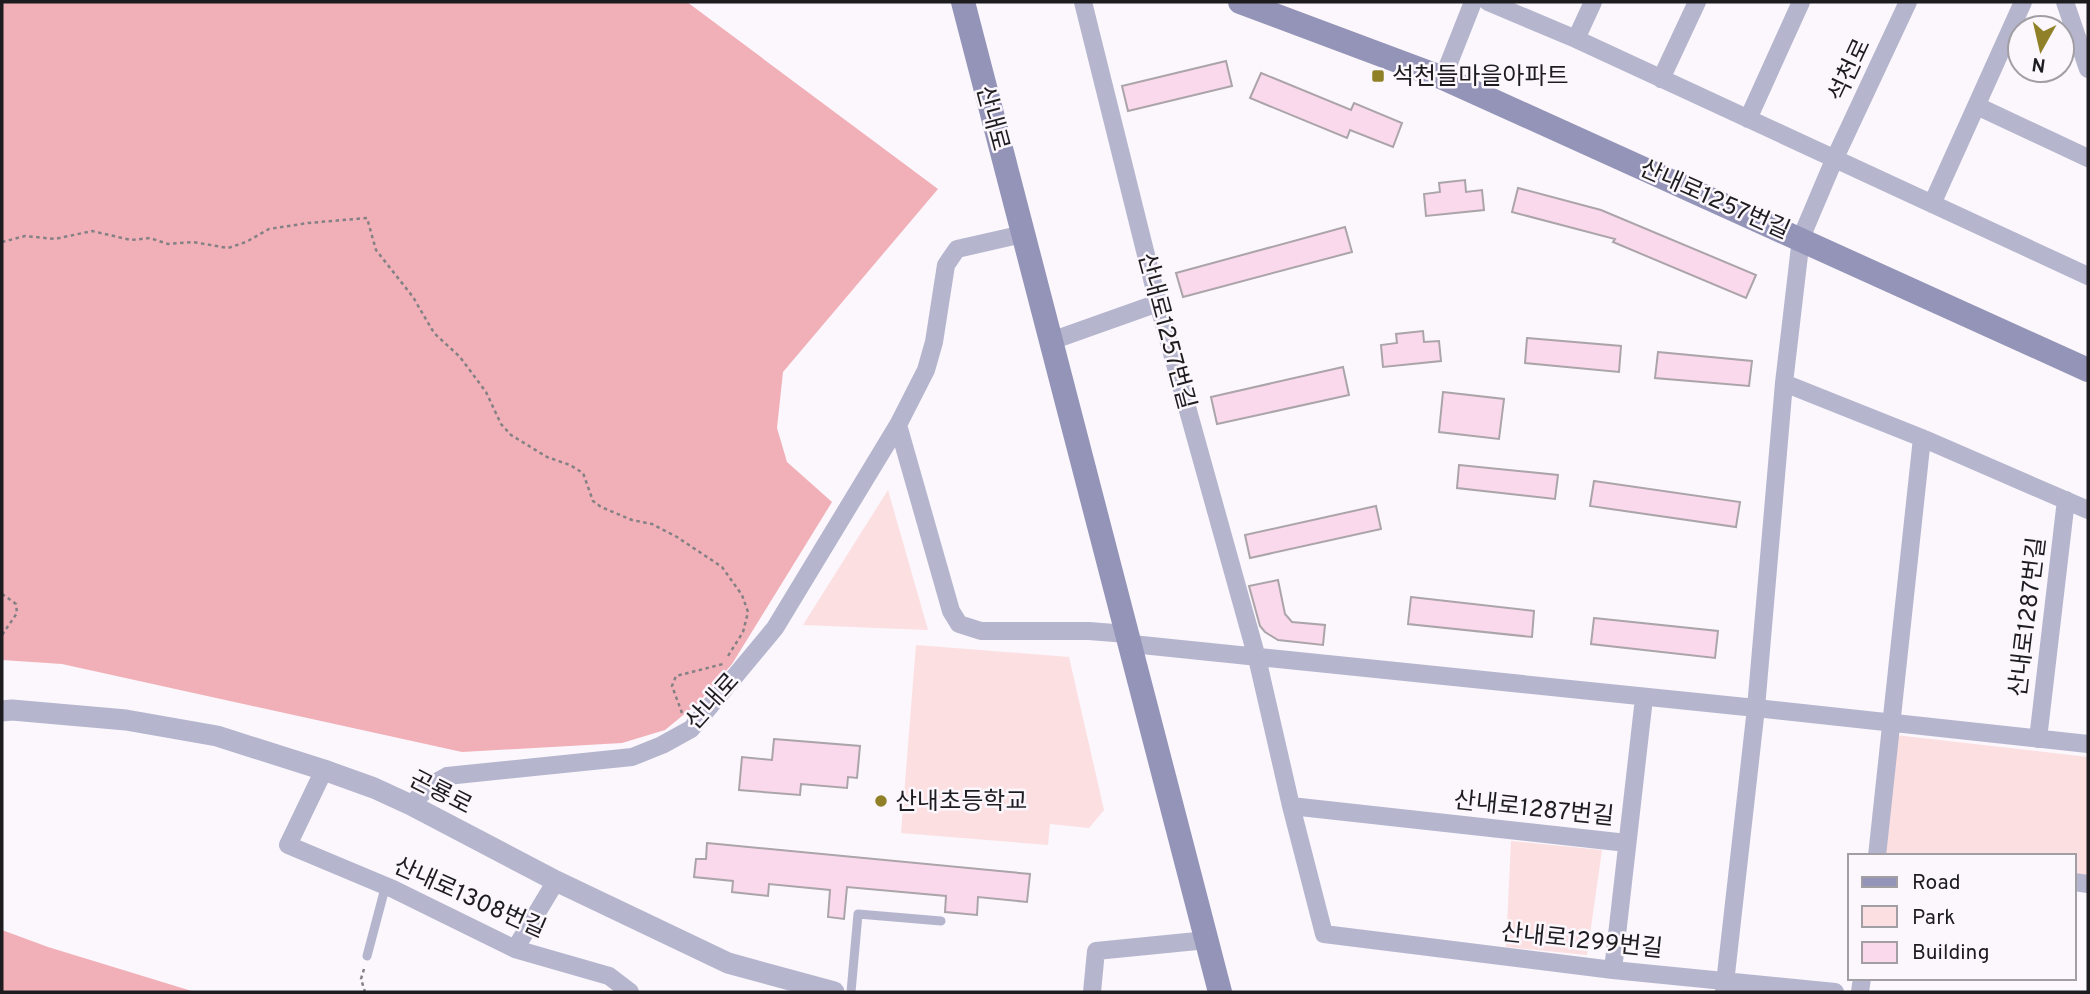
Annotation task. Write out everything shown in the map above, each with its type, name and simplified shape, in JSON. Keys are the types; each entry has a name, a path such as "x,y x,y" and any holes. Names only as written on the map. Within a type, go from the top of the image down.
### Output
{"main road":[{"name":"산내로","path":"963,2 1220,992"},
{"name":"산내로1257번길","path":"1240,2 1443,78 2088,370"}],"street":[{"name":"산내로1257번길","path":"1083,2 1158,303 1257,658"},
{"path":"1443,78 1473,2"},
{"path":"1488,2 1576,39 2088,276"},
{"path":"1576,39 1593,2"},
{"path":"1661,79 1697,2"},
{"path":"1748,119 1801,2"},
{"name":"석천로","path":"1801,238 1834,160 1908,2"},
{"path":"1932,204 2023,2"},
{"path":"2065,2 2088,69"},
{"path":"1977,106 2088,158"},
{"name":"산내로","path":"411,805 429,786 447,776 632,757 691,729 775,628 898,425 926,370 934,342 946,265 957,249 1023,234"},
{"name":"산내로1257번길","path":"1756,708 1784,383 1801,238"},
{"path":"1051,341 1158,303"},
{"path":"1784,383 1922,438 2088,510"},
{"path":"898,425 951,611 959,624 981,631 1090,631 1127,634 1132,644 2088,744"},
{"path":"1877,854 1922,438"},
{"name":"산내로1287번길","path":"2038,739 2066,500"},
{"path":"1257,658 1291,806"},
{"name":"산내로1287번길","path":"1291,806 1627,843 1644,698"},
{"path":"1725,986 1756,708"},
{"name":"곤룡로","path":"2,711 126,720 204,734 324,770 411,805 556,881 728,963 834,992"},
{"name":"산내로1308번길","path":"324,770 289,845 383,885 515,948 609,976 630,992"},
{"name":"산내로1299번길","path":"1291,806 1324,934 1725,986 1835,992"},
{"path":"1613,970 1627,843"},
{"path":"515,948 556,881"},
{"path":"1092,992 1096,951 1207,940"}],"lane":[{"path":"367,956 384,892 383,885"},
{"path":"851,992 858,914 941,922"}],"path":[{"path":"2,242 25,236 55,239 92,231 131,240 150,238 168,244 192,243 228,248 246,242 269,229 367,218 376,250 413,297 434,333 460,357 486,392 502,424 511,435 547,457 583,473 593,501 601,507 632,520 652,524 712,559 722,567 742,595 748,612 743,632 723,664 676,676 672,686 691,729"},
{"path":"2,594 16,604 18,613 2,635"},
{"path":"365,992 361,979 367,956"}],"green space":[{"path":"888,490 928,630 803,625"},
{"path":"916,645 1069,657 1104,810 1089,828 1050,824 1048,845 901,833"},
{"path":"1895,735 2088,757 2088,881 2076,879 2076,854 1881,854"},
{"path":"1511,841 1602,850 1587,955 1506,947"}],"shaded area":[{"path":"2,2 687,2 938,189 783,372 777,428 787,462 832,502 732,664 698,703 665,730 622,743 462,752 62,664 2,660"},
{"path":"2,930 48,947 195,992 2,992"}],"building":[{"path":"1226,61 1232,86 1128,111 1122,86"},
{"path":"1261,73 1351,110 1354,103 1402,123 1393,147 1350,130 1347,138 1250,98"},
{"path":"1465,180 1466,192 1482,190 1484,210 1426,216 1424,194 1440,192 1439,183"},
{"path":"1518,188 1601,210 1756,275 1746,298 1613,242 1615,239 1512,212"},
{"path":"1345,227 1352,252 1183,297 1176,273"},
{"path":"1423,331 1424,342 1439,341 1441,361 1383,367 1381,345 1397,343 1396,334"},
{"path":"1527,338 1621,346 1619,372 1525,363"},
{"path":"1658,352 1752,361 1749,386 1655,378"},
{"path":"1343,367 1349,395 1217,424 1211,397"},
{"path":"1443,392 1504,399 1499,439 1439,432"},
{"path":"1459,465 1558,475 1555,499 1457,488"},
{"path":"1594,481 1740,502 1736,527 1590,506"},
{"path":"1376,506 1381,529 1250,558 1245,535"},
{"path":"1278,580 1285,614 1292,622 1325,625 1323,645 1278,640 1260,626 1249,586"},
{"path":"1411,597 1534,611 1532,637 1408,624"},
{"path":"1594,618 1718,631 1715,658 1591,644"},
{"path":"774,739 860,746 857,778 848,777 847,788 801,784 800,795 739,790 742,757 772,760"},
{"path":"707,843 1030,874 1027,902 978,897 977,915 945,912 946,896 847,887 844,919 828,917 830,890 769,884 768,896 732,892 733,881 694,877 696,859 706,859"}],"place":[{"name":"석천들마을아파트","path":"1378,76"},
{"name":"산내초등학교","path":"881,801"}]}
